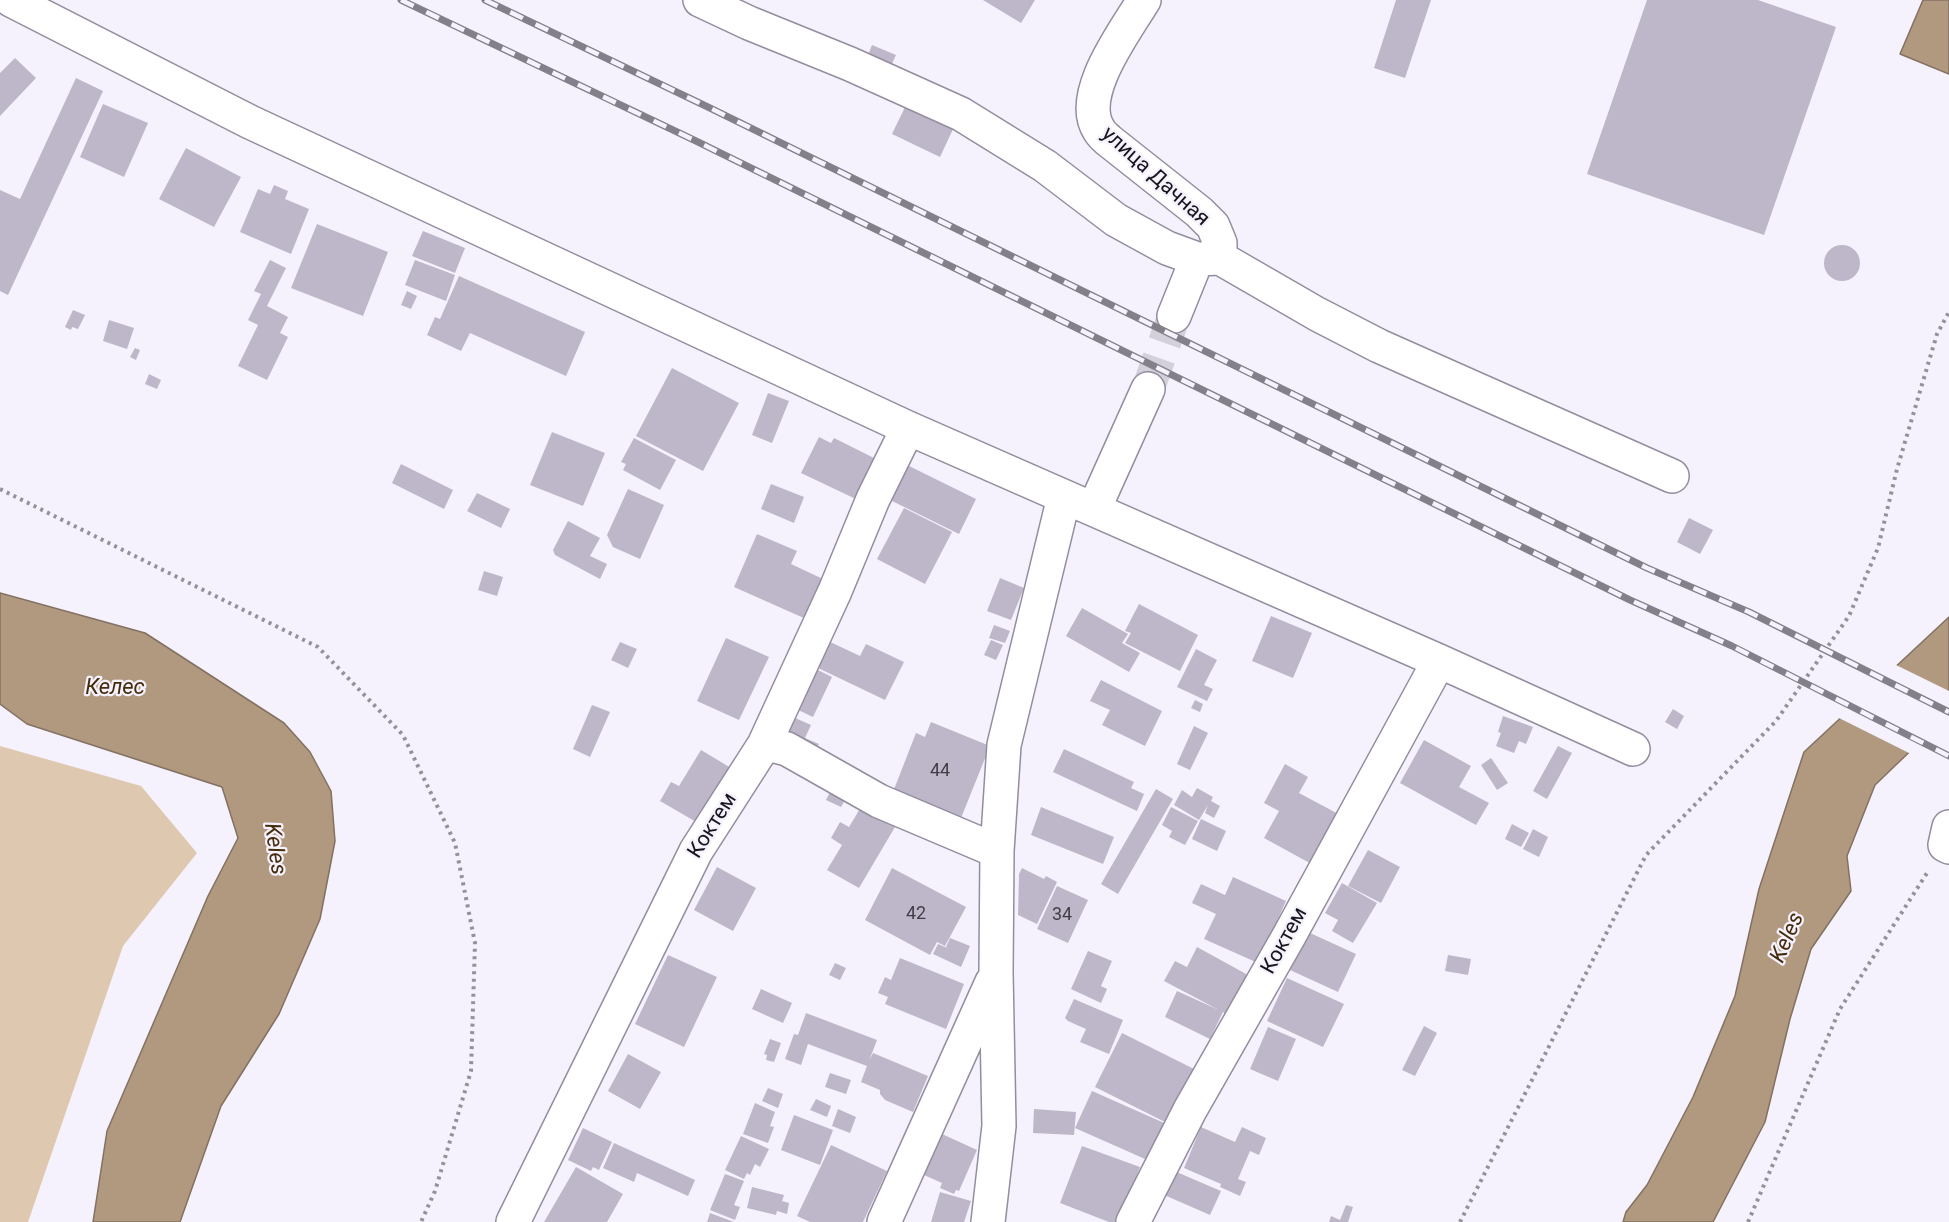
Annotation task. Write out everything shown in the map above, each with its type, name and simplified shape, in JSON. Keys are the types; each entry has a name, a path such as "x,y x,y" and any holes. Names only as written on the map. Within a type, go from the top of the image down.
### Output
{"street":[{"path":"11,0 250,122 908,428 1439,661 1633,749"},
{"path":"700,0 755,12 850,64 961,114 1045,166 1116,220 1167,248 1209,259 1379,346 1672,476"},
{"name":"улица Дачная","path":"1144,0 1102,70 1094,99 1093,114 1098,129 1108,140 1199,212 1213,226 1220,243 1209,259"},
{"path":"1174,316 1209,259"},
{"path":"1094,509 1148,389"},
{"name":"Коктем","path":"513,1222 696,851 764,745 835,591 873,499 908,428"},
{"path":"988,1222 999,1126 996,972 997,851 1004,745 1064,496"},
{"name":"Коктем","path":"1133,1222 1190,1110 1289,936 1439,661"},
{"path":"764,745 787,749 879,801 997,851"},
{"path":"884,1222 996,972"}],"path":[{"path":"1460,1222 1646,855 1776,721 1849,616 1878,548 1897,469 1937,334 1949,312"},
{"path":"0,489 318,647 403,735 455,843 475,943 471,1071 435,1191 421,1222"},
{"path":"1748,1222 1840,1009 1948,839"}],"shaded area":[{"path":"0,746 141,786 197,853 123,946 28,1222 0,1222"}],"water":[{"path":"1923,0 1949,0 1949,74 1900,54"},
{"name":"Келес","path":"0,593 145,633 284,723 310,752 331,791 335,841 320,919 279,1014 221,1106 180,1222 93,1222 107,1131 208,896 238,838 222,787 27,724 0,704"},
{"name":"Keles","path":"1949,617 1949,714 1875,785 1847,856 1851,891 1811,949 1790,1019 1765,1122 1713,1222 1623,1222 1626,1212 1647,1185 1693,1097 1735,996 1759,889 1804,752"}],"pier":[{"path":"1894,664 1949,691 1949,718 1911,754 1837,717"}],"building":[{"path":"983,0 1035,0 1021,23"},
{"path":"1396,0 1431,0 1405,78 1374,68"},
{"path":"1647,0 1758,0 1836,27 1764,235 1587,174"},
{"path":"872,45 896,55 887,75 864,65"},
{"path":"15,58 36,78 0,116 0,73"},
{"path":"76,78 103,91 8,295 0,291 0,190 20,199"},
{"path":"103,104 148,123 124,177 80,157"},
{"path":"906,105 954,127 940,157 892,134"},
{"path":"186,148 241,177 214,227 159,199"},
{"path":"274,185 288,191 285,199 309,209 291,254 240,232 258,189 270,194"},
{"path":"317,224 388,252 363,316 291,288"},
{"path":"423,231 465,248 455,273 412,256"},
{"path":"1842,245 1855,250 1860,263 1855,276 1842,281 1829,276 1824,263 1829,250"},
{"path":"270,260 286,268 267,306 288,317 280,333 288,337 267,380 238,366 258,325 248,320 261,294 254,291"},
{"path":"415,260 455,275 446,301 405,285"},
{"path":"459,276 585,332 566,376 470,333 461,351 427,335 435,317 440,319"},
{"path":"407,291 417,296 411,309 401,305"},
{"path":"73,310 85,315 78,329 72,327 71,330 65,327"},
{"path":"109,320 134,328 127,349 103,341"},
{"path":"135,348 140,350 136,360 130,357"},
{"path":"672,368 739,403 703,471 636,436"},
{"path":"149,374 161,380 157,389 145,384"},
{"path":"768,393 789,401 772,443 752,435"},
{"path":"552,432 605,453 583,506 530,485"},
{"path":"819,437 831,443 834,438 880,461 860,501 801,473"},
{"path":"634,438 676,460 660,490 623,470 626,464 621,462"},
{"path":"899,461 976,499 959,534 882,496"},
{"path":"401,464 453,490 444,509 392,483"},
{"path":"771,484 804,497 794,523 761,509"},
{"path":"628,489 664,505 640,559 613,547 607,535"},
{"path":"477,493 510,509 501,528 467,511"},
{"path":"904,508 952,532 925,584 877,559"},
{"path":"1689,518 1713,530 1700,554 1677,542"},
{"path":"568,521 600,538 590,556 607,564 600,579 555,555 553,550"},
{"path":"757,534 797,551 791,564 823,579 806,619 734,587"},
{"path":"484,571 503,577 497,596 478,590"},
{"path":"1000,578 1024,588 1011,620 987,611"},
{"path":"1139,604 1198,635 1180,671 1125,643 1131,633 1125,631"},
{"path":"1082,608 1128,634 1122,643 1140,653 1129,672 1066,636"},
{"path":"1271,616 1312,633 1293,678 1252,661"},
{"path":"994,625 1010,631 1005,643 989,638"},
{"path":"726,638 769,657 739,720 697,701"},
{"path":"826,640 860,656 866,644 904,662 885,700 814,666"},
{"path":"991,640 1003,645 996,660 984,655"},
{"path":"620,642 637,649 628,668 611,660"},
{"path":"1196,649 1217,660 1204,685 1213,689 1207,701 1177,687"},
{"path":"814,668 832,677 813,717 794,708"},
{"path":"1101,680 1162,711 1145,746 1102,725 1110,710 1090,701"},
{"path":"1195,700 1203,704 1200,712 1191,708"},
{"path":"592,705 610,712 590,757 573,749"},
{"path":"1673,709 1684,716 1677,729 1665,722"},
{"path":"1503,716 1533,727 1526,744 1519,741 1514,753 1496,746 1501,733 1498,732"},
{"path":"793,717 811,725 805,738 819,744 815,751 783,740"},
{"path":"931,722 990,746 959,823 891,797 916,733 925,737"},
{"path":"1194,726 1208,733 1190,770 1177,764"},
{"path":"1424,740 1471,766 1459,787 1489,803 1476,825 1400,783"},
{"path":"1558,746 1572,753 1547,799 1533,791"},
{"path":"1064,749 1134,782 1131,788 1144,794 1137,811 1053,772"},
{"path":"701,750 731,768 698,823 660,801 671,782 679,786"},
{"path":"1491,758 1508,783 1497,790 1481,765"},
{"path":"1285,764 1308,777 1299,793 1344,817 1317,867 1264,838 1279,811 1264,803"},
{"path":"1197,788 1213,797 1211,801 1220,806 1214,818 1205,813 1208,805 1199,820 1174,805 1182,790 1192,797"},
{"path":"1156,789 1173,799 1118,894 1101,884"},
{"path":"830,792 845,800 841,807 826,800"},
{"path":"861,807 895,827 859,888 827,870 842,845 831,838 840,822 849,827"},
{"path":"1041,807 1114,837 1103,864 1031,835"},
{"path":"1171,807 1198,821 1185,845 1169,837 1172,831 1162,825"},
{"path":"1201,819 1226,831 1217,851 1192,839"},
{"path":"1512,824 1529,833 1521,847 1505,839"},
{"path":"1533,829 1548,837 1539,857 1523,849"},
{"path":"1368,850 1400,867 1381,903 1348,886"},
{"path":"717,867 756,888 733,931 694,910"},
{"path":"892,868 966,907 945,946 937,942 930,955 865,920"},
{"path":"1022,868 1044,879 1046,876 1057,882 1037,924 1018,915 1019,874"},
{"path":"1233,877 1286,901 1258,963 1204,939 1216,914 1192,903 1201,884 1225,895"},
{"path":"1342,883 1377,903 1353,943 1332,931 1338,920 1325,913"},
{"path":"1057,886 1088,900 1068,943 1037,929"},
{"path":"1308,932 1356,954 1338,992 1290,970"},
{"path":"950,938 970,946 961,967 933,954 938,944 950,949 946,947"},
{"path":"1197,947 1248,975 1227,1015 1223,1012 1210,1039 1165,1017 1177,991 1219,1010 1164,981 1175,961 1187,967"},
{"path":"1088,951 1112,961 1101,986 1107,989 1101,1003 1071,989"},
{"path":"668,955 717,977 684,1047 635,1024"},
{"path":"1448,955 1471,959 1468,975 1445,971"},
{"path":"900,958 964,984 946,1029 885,1004 888,997 878,993 885,977 891,980"},
{"path":"835,963 846,968 840,980 829,975"},
{"path":"1287,978 1344,1004 1323,1047 1267,1021"},
{"path":"761,989 792,1003 783,1023 752,1009"},
{"path":"1074,999 1123,1020 1109,1054 1080,1042 1086,1029 1065,1018"},
{"path":"806,1013 877,1040 869,1061 873,1053 928,1076 913,1112 885,1100 880,1090 861,1082 867,1066 808,1044 801,1065 785,1059 794,1034 798,1035"},
{"path":"1424,1026 1437,1033 1415,1076 1402,1070"},
{"path":"1268,1027 1296,1039 1278,1081 1250,1069"},
{"path":"1122,1033 1194,1069 1167,1123 1095,1087"},
{"path":"770,1039 781,1043 774,1062 766,1060 767,1055 764,1054"},
{"path":"628,1054 661,1072 640,1109 608,1091"},
{"path":"830,1073 851,1080 846,1094 825,1087"},
{"path":"768,1088 783,1094 778,1108 762,1101"},
{"path":"1092,1091 1171,1126 1154,1163 1075,1128"},
{"path":"816,1099 831,1106 827,1117 810,1110"},
{"path":"755,1103 775,1112 770,1126 774,1127 768,1143 743,1134"},
{"path":"838,1109 856,1117 850,1133 832,1126"},
{"path":"1034,1109 1076,1112 1074,1135 1033,1133"},
{"path":"794,1115 833,1130 820,1165 781,1150"},
{"path":"1201,1127 1235,1142 1242,1127 1266,1138 1259,1155 1250,1151 1238,1179 1246,1182 1240,1196 1220,1187 1221,1184 1184,1168"},
{"path":"583,1128 612,1142 599,1170 593,1167 591,1171 568,1160"},
{"path":"942,1134 977,1150 959,1191 956,1190 954,1194 940,1188 942,1183 924,1175"},
{"path":"741,1136 769,1149 760,1167 755,1164 750,1175 747,1173 744,1179 725,1170"},
{"path":"614,1143 695,1180 688,1196 637,1173 634,1182 603,1168"},
{"path":"831,1145 887,1171 863,1222 810,1222 797,1216"},
{"path":"1082,1146 1140,1167 1126,1204 1124,1222 1109,1222 1060,1203"},
{"path":"576,1167 623,1194 607,1222 544,1222"},
{"path":"1172,1170 1221,1191 1210,1215 1162,1194"},
{"path":"725,1174 744,1181 734,1205 740,1207 735,1220 710,1210"},
{"path":"752,1187 784,1195 782,1201 789,1203 787,1214 777,1211 776,1215 747,1208"},
{"path":"940,1192 971,1201 964,1222 931,1222"},
{"path":"1346,1205 1353,1207 1348,1222 1329,1222 1331,1216 1340,1220"},
{"path":"710,1213 734,1222 707,1222"}],"tunnel":[{"path":"1148,389 1174,316"}],"railway":[{"path":"401,0 696,141 1630,600 1732,646 1949,756"},
{"path":"485,0 1647,568 1749,612 1949,712"}]}
